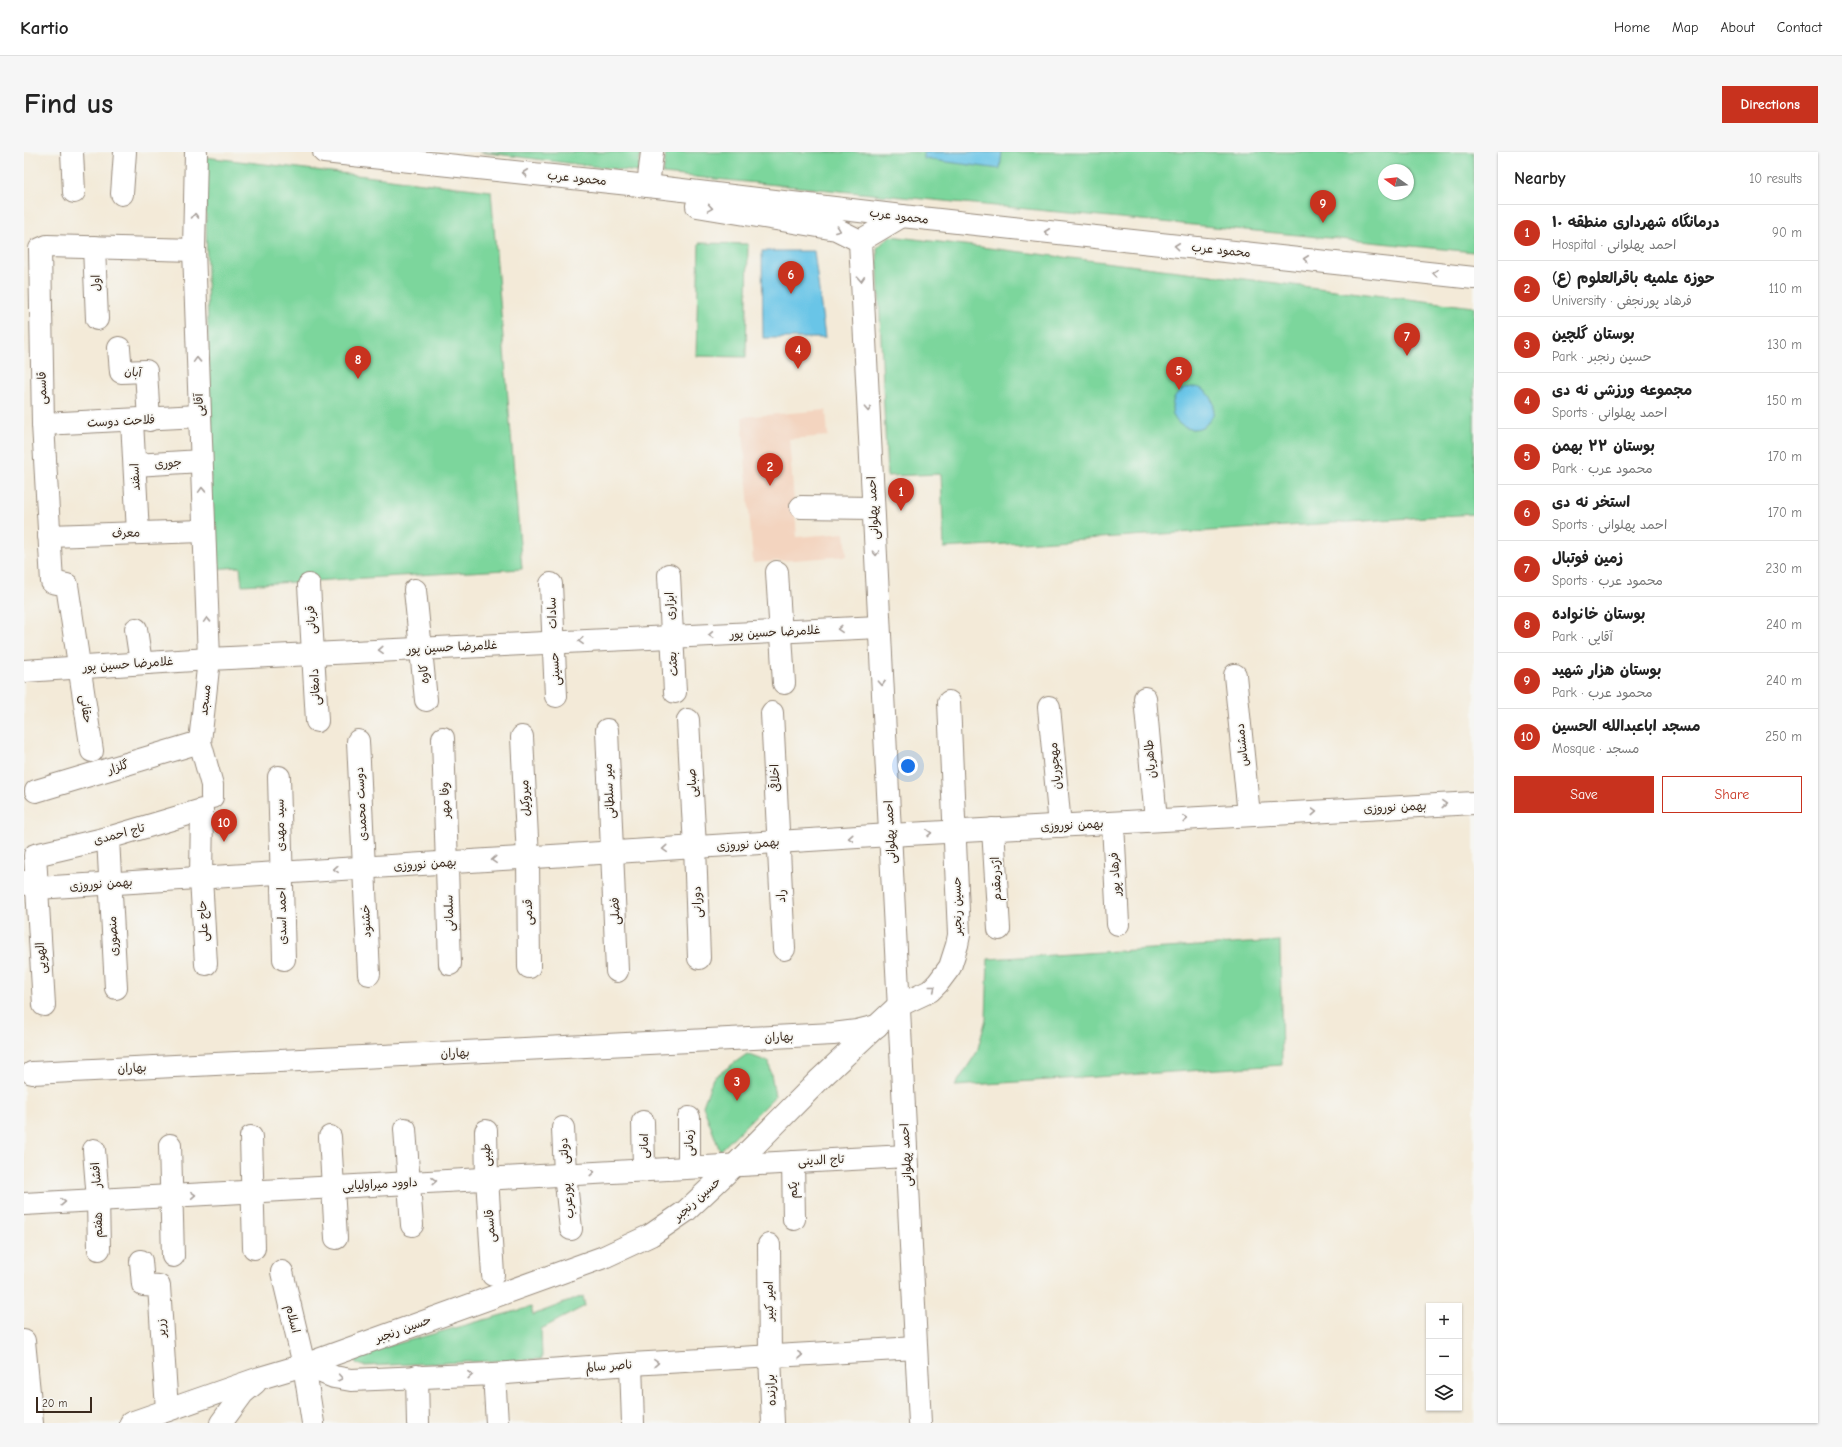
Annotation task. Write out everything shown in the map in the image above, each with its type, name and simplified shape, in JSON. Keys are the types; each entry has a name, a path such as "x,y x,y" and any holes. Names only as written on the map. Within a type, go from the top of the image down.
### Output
{"street":[{"path":"72,152 74,192"},
{"path":"122,194 125,152"},
{"name":"آقایی","path":"196,152 194,250 203,530 209,659"},
{"name":"محمود عرب","path":"324,152 648,186 902,216 1474,278"},
{"path":"652,152 648,186 692,205 836,229 860,240 902,216"},
{"name":"احمد پهلوانی","path":"860,240 920,1423"},
{"name":"قاسمی","path":"80,667 67,585 52,582 43,424 40,249 47,246 194,250"},
{"name":"اول","path":"94,248 97,319"},
{"name":"آبان","path":"119,348 121,372 146,371 141,420"},
{"name":"فلاحت دوست","path":"43,424 199,416"},
{"name":"اسفند","path":"138,533 135,465 141,420"},
{"name":"جوری","path":"135,465 201,461"},
{"path":"801,507 873,508"},
{"name":"معرف","path":"49,536 203,530"},
{"path":"776,572 784,683"},
{"name":"ابزاری","path":"669,575 672,637"},
{"name":"سادات","path":"551,584 553,642"},
{"name":"قربانی","path":"309,585 314,654"},
{"name":"کاوه","path":"415,590 426,700"},
{"name":"غلامرضا حسین پور","path":"24,671 209,659 421,648 879,627"},
{"path":"136,629 141,663"},
{"name":"بعثت","path":"672,637 675,692"},
{"name":"حسینی","path":"553,642 556,696"},
{"name":"دامغانی","path":"314,654 317,720"},
{"name":"مسجد","path":"200,742 209,659"},
{"name":"حقانی","path":"80,667 92,751"},
{"name":"دمشناس","path":"1235,675 1249,815"},
{"name":"طاهریان","path":"1145,698 1156,820"},
{"name":"حسین رنجبر","path":"131,1423 260,1378 304,1365 604,1257 631,1246 668,1225 680,1216 736,1164 820,1079 898,1006 930,990 946,975 954,956 959,935 949,702"},
{"name":"مهجوریان","path":"1049,707 1060,826"},
{"name":"اخلاقی","path":"772,713 779,842"},
{"name":"صبایی","path":"688,720 695,847"},
{"name":"میر سلطانی","path":"607,730 612,852"},
{"name":"میروکیل","path":"522,737 528,858"},
{"name":"وفا مهر","path":"443,738 447,863"},
{"name":"دوست محمدی","path":"358,741 364,868"},
{"path":"200,742 212,785 207,803 201,878"},
{"name":"گلزار","path":"36,791 200,742"},
{"name":"سید مهدی","path":"279,777 281,873"},
{"name":"تاج احمدی","path":"35,855 108,838 207,803"},
{"name":"بهمن نوروزی","path":"30,885 110,884 890,835 1474,803"},
{"name":"فرهاد پور","path":"1112,823 1118,924"},
{"name":"اژدرمقدم","path":"993,829 999,929"},
{"name":"منصوری","path":"108,838 116,988"},
{"name":"راد","path":"779,842 784,949"},
{"name":"دورانی","path":"695,847 699,958"},
{"name":"فضلی","path":"612,852 617,970"},
{"name":"الهویی","path":"35,855 30,885 44,1005"},
{"name":"قدمی","path":"528,858 529,967"},
{"name":"سلمانی","path":"447,863 450,964"},
{"name":"خشنود","path":"364,868 369,974"},
{"name":"احمد اسدی","path":"281,873 284,959"},
{"name":"حاج علی","path":"201,878 206,964"},
{"name":"بهاران","path":"32,1073 834,1034 878,1026"},
{"name":"زمانی","path":"688,1118 689,1167"},
{"name":"امانی","path":"644,1122 644,1170"},
{"name":"دولتی","path":"563,1128 565,1174"},
{"path":"405,1129 412,1225"},
{"name":"طیبی","path":"486,1131 487,1178"},
{"path":"251,1137 254,1248"},
{"path":"330,1137 336,1238"},
{"path":"170,1145 173,1256"},
{"name":"افشار","path":"94,1150 98,1200"},
{"name":"تاج الدینی","path":"736,1164 906,1156"},
{"name":"یکم","path":"793,1162 794,1219"},
{"name":"داوود میراولیایی","path":"24,1204 736,1164"},
{"name":"پورعرب","path":"565,1174 571,1229"},
{"name":"قاسمی","path":"487,1178 494,1275"},
{"name":"هفتم","path":"98,1200 99,1249"},
{"name":"امیر کبیر","path":"769,1245 770,1356"},
{"name":"زریر","path":"141,1262 143,1285 158,1286 167,1410"},
{"name":"اسلام","path":"282,1272 304,1365 313,1423"},
{"path":"24,1341 32,1423"},
{"name":"ناصر سالم","path":"304,1365 334,1377 351,1380 417,1376 494,1374 631,1364 916,1348"},
{"name":"برازنده","path":"770,1356 773,1423"},
{"path":"631,1364 633,1423"},
{"path":"494,1374 497,1423"},
{"path":"417,1376 418,1423"},
{"path":"221,1423 243,1393 260,1378"}],"shaded area":[{"path":"826,410 828,436 789,439 797,537 845,533 847,556 753,563 742,417"}],"green space":[{"path":"480,152 641,152 638,172"},
{"path":"666,152 1474,152 1474,252 663,174"},
{"path":"205,157 491,191 522,569 242,585 240,567 212,569"},
{"path":"890,236 1474,307 1474,514 944,548 941,474 887,476 877,248"},
{"path":"699,243 748,244 746,357 696,356"},
{"path":"1280,941 1282,1065 955,1086 977,1052 986,1019 988,959"},
{"path":"747,1054 769,1062 775,1096 720,1151 703,1106 713,1078"},
{"path":"583,1296 585,1306 541,1329 542,1359 363,1366 357,1364 354,1359 360,1354 531,1307 533,1315"}],"water":[{"path":"924,152 1002,152 1000,169 924,159"},
{"path":"762,251 814,251 825,338 763,338"},
{"path":"1189,387 1197,387 1205,390 1211,396 1214,408 1211,420 1205,426 1197,429 1189,429 1181,426 1175,420 1172,412 1172,404 1175,396 1181,390"}],"place":[{"name":"بوستان هزار شهید","path":"1323,223"},
{"name":"استخر نه دی","path":"791,294"},
{"name":"زمین فوتبال","path":"1407,356"},
{"name":"مجموعه ورزشی نه دی","path":"798,369"},
{"name":"بوستان خانواده","path":"358,379"},
{"name":"بوستان ۲۲ بهمن","path":"1179,390"},
{"name":"حوزه علمیه باقرالعلوم (ع)","path":"770,486"},
{"name":"درمانگاه شهرداری منطقه ۱۰","path":"901,511"},
{"name":"مسجد اباعبدالله الحسین","path":"224,842"},
{"name":"بوستان گلچین","path":"737,1101"}]}
